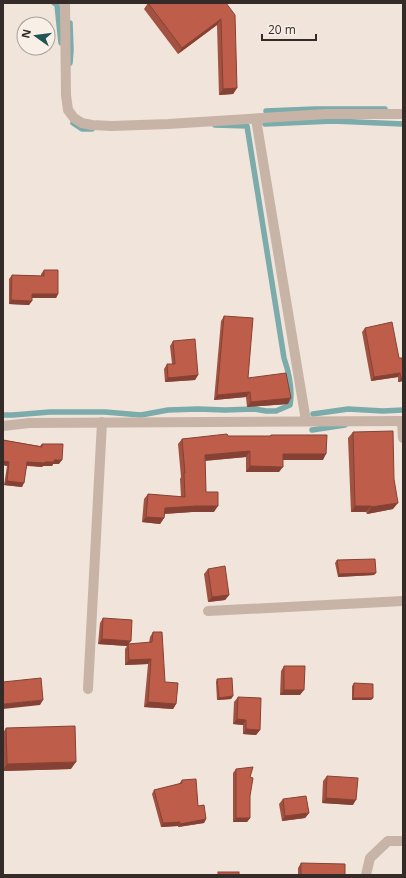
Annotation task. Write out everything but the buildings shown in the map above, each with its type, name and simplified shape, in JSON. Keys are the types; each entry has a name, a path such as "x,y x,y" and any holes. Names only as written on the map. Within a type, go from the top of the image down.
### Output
{"street":[{"path":"65,3 66,95 68,110 74,118 82,123 112,126 327,114 403,114"},
{"path":"256,119 306,421"},
{"path":"3,426 29,423 102,422 403,421 403,438"},
{"path":"88,689 102,422"},
{"path":"208,611 403,600"},
{"path":"366,875 370,858 388,841 403,841"}],"waterway":[{"path":"54,3 57,5 61,43"},
{"path":"70,23 70,63"},
{"path":"266,111 385,109"},
{"path":"265,124 333,121 403,124"},
{"path":"73,123 82,129 92,129"},
{"path":"3,415 50,412 105,412 141,415 168,410 198,409 254,409 276,411 290,405 290,381 284,358 247,126 215,125"},
{"path":"313,414 348,409 383,411 403,410"},
{"path":"312,430 345,425"}]}
